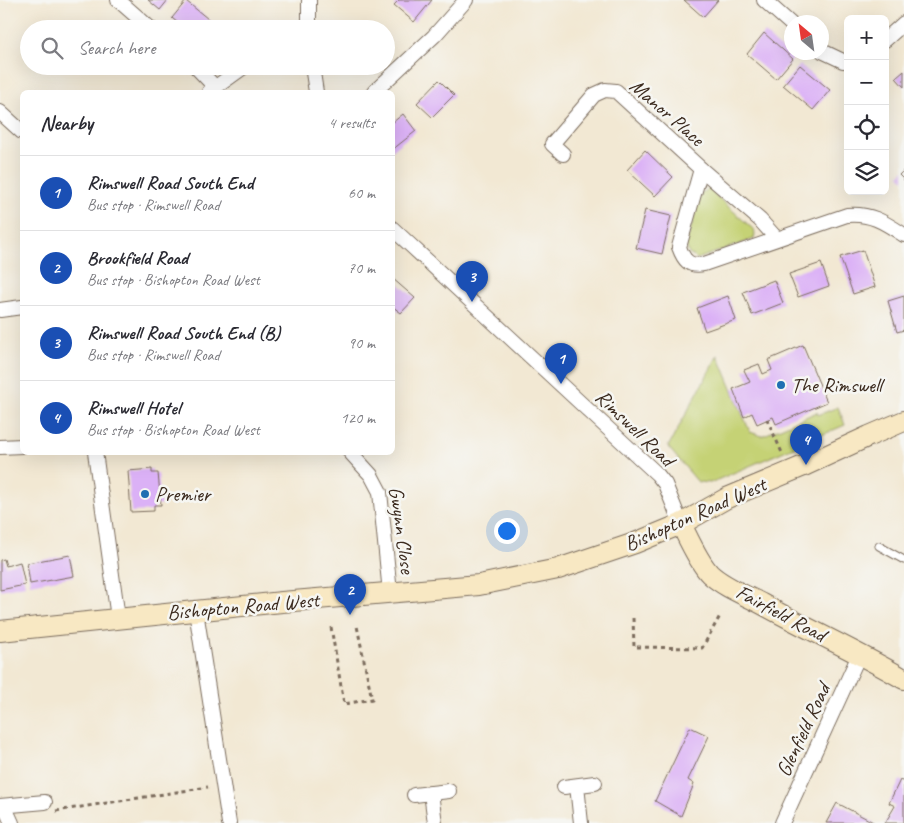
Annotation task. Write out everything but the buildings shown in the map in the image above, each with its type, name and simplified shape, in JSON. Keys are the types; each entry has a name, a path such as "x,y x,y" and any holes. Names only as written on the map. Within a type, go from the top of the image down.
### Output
{"street":[{"path":"118,0 141,20"},
{"path":"309,20 310,0"},
{"path":"395,72 434,36 466,0"},
{"path":"764,0 784,18"},
{"path":"889,36 904,23"},
{"path":"829,54 844,61"},
{"path":"201,75 212,90 233,75"},
{"path":"313,75 316,90"},
{"path":"376,90 392,75"},
{"name":"Manor Place","path":"563,154 552,144 594,94 606,90 616,91 760,220 776,238"},
{"path":"0,112 20,130"},
{"name":"Manor Place","path":"701,169 679,247 682,256 695,266 847,215 861,214 881,221 904,235"},
{"name":"Rimswell Road","path":"395,231 657,474 665,484 681,524"},
{"path":"0,310 20,307"},
{"name":"Bishopton Road West","path":"0,631 118,618 479,585 558,569 635,543 681,524 727,498 904,421"},
{"path":"0,447 20,446"},
{"path":"95,455 118,618"},
{"name":"Gwynn Close","path":"353,455 372,475 380,492 390,593"},
{"name":"Fairfield Road","path":"681,524 692,547 709,573 732,588 808,629 860,653 904,679"},
{"path":"196,611 229,823"},
{"name":"Glenfield Road","path":"782,823 860,653"},
{"path":"581,823 571,787 594,783"},
{"path":"414,795 449,791"},
{"path":"431,793 435,823"},
{"path":"0,807 45,802"},
{"path":"0,807 6,812 12,823"}],"lane":[{"path":"879,546 904,560"}],"path":[{"path":"767,419 783,456"},
{"path":"633,618 634,648 702,648 720,616"},
{"path":"331,627 344,704 372,699 358,626"},
{"path":"45,802 56,811 224,785"}],"green space":[{"path":"709,189 754,230 755,234 754,239 697,259 689,254 686,245 701,193"},
{"path":"718,355 750,432 762,436 817,412 818,415 838,407 845,425 710,483 698,482 668,447"}],"place":[{"name":"Rimswell Road South End (B)","path":"472,302"},
{"name":"Rimswell Road South End","path":"561,384"},
{"name":"The Rimswell","path":"781,385"},
{"name":"Rimswell Hotel","path":"806,465"},
{"name":"Premier","path":"145,494"},
{"name":"Brookfield Road","path":"350,615"}]}
